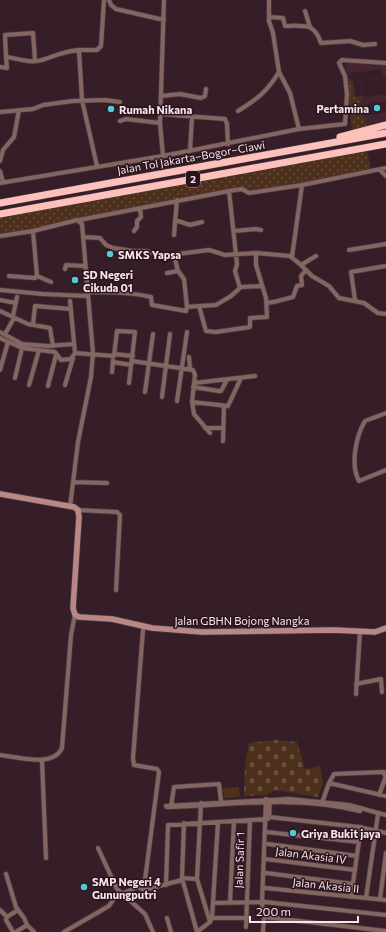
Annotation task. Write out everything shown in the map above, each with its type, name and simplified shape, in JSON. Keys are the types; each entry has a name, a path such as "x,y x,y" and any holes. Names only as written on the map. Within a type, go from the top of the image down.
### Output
{"highway":[{"path":"310,147 386,125"},
{"name":"Jalan Tol Jakarta–Bogor–Ciawi","path":"0,203 386,133"},
{"name":"Jalan Tol Jakarta–Bogor–Ciawi","path":"0,214 386,144"}],"street":[{"path":"6,57 43,60 47,57 61,53 79,50 97,50 101,46 104,0"},
{"path":"109,0 111,5 116,9 164,20"},
{"path":"163,156 160,114 164,0"},
{"path":"269,0 270,17 279,72 290,93 299,129"},
{"path":"304,11 310,27 317,33 321,43 350,42 363,45 375,44"},
{"path":"270,17 283,18 285,26 310,27"},
{"path":"0,67 7,68 6,35 32,33 35,60"},
{"path":"79,50 82,100 97,166"},
{"path":"0,170 2,183 163,156 299,129 345,124 347,95 345,76 340,63 342,60 386,63"},
{"path":"238,111 261,97 272,85 279,72"},
{"path":"161,96 180,94 201,98 205,96 206,88"},
{"path":"0,112 33,110 57,103 82,100 105,100 120,102"},
{"path":"0,161 3,150 14,137 19,110"},
{"path":"160,114 225,120 227,124 228,144"},
{"path":"190,151 192,117"},
{"path":"120,121 126,119 160,123"},
{"path":"0,236 33,231 177,200 206,197 242,189 249,193 302,185 386,168"},
{"path":"380,170 386,176"},
{"path":"292,257 302,185"},
{"path":"229,191 237,264 235,271 240,288"},
{"path":"174,235 177,200"},
{"path":"134,231 137,227 137,221 141,217 140,208"},
{"path":"70,506 78,442 91,377 93,353 84,266 82,226 79,220"},
{"path":"175,220 190,225 202,222"},
{"path":"234,230 261,230"},
{"path":"33,231 37,276"},
{"path":"83,237 100,238 106,245 118,249 147,251 162,256 208,250 225,255 256,253 282,254 292,257 312,276 329,286 339,298 355,300 369,305 376,311 386,314"},
{"path":"349,250 386,244"},
{"path":"200,306 205,330 216,332 250,327 250,318 267,317 267,304 256,265 256,253"},
{"path":"0,290 49,295 121,292 151,297 154,307 186,310 187,306 184,279 178,271 174,255"},
{"path":"301,265 316,256"},
{"path":"65,269 66,265 84,266"},
{"path":"355,300 351,272 386,266"},
{"path":"267,304 278,302 284,298 293,297 297,286 302,285 302,276 306,270"},
{"path":"167,273 178,271"},
{"path":"9,276 34,278 37,276 51,282"},
{"path":"187,306 216,305 231,296 240,288 262,286"},
{"path":"5,334 14,317 17,298"},
{"path":"0,300 16,303"},
{"path":"65,385 74,355 70,301"},
{"path":"32,325 35,306 70,309"},
{"path":"0,311 32,325 51,329 53,346"},
{"path":"112,372 117,331 134,331 136,333 129,383"},
{"path":"0,332 22,344 53,346 73,344"},
{"path":"177,401 187,332"},
{"path":"145,392 153,334"},
{"path":"162,397 170,334"},
{"path":"0,338 22,348 55,352 59,359 64,360 74,355 93,353 114,355 132,361 149,364 190,368 195,372 192,402 194,414 210,433"},
{"path":"0,370 2,356 8,342"},
{"path":"15,378 22,348"},
{"path":"30,385 39,350"},
{"path":"48,386 56,355"},
{"path":"189,357 190,368"},
{"path":"113,362 132,361"},
{"path":"194,385 255,376"},
{"path":"192,402 224,406 230,405 241,378"},
{"path":"194,385 221,391 226,380"},
{"path":"222,441 224,406"},
{"path":"386,413 365,421 357,440 355,454 359,481 386,470"},
{"path":"205,428 223,428"},
{"path":"73,482 107,483"},
{"path":"0,494 70,506 78,510 117,512 120,515 116,590"},
{"path":"0,756 42,760 55,758 62,748 71,635 75,615 73,608 79,517 78,510"},
{"name":"Jalan GBHN Bojong Nangka","path":"75,615 82,618 112,619 152,628 202,632 334,630 375,632 386,628"},
{"path":"64,932 109,906 115,897 121,893 142,884 146,875 159,772 157,769 134,765 133,758 143,630"},
{"path":"356,694 360,631"},
{"path":"356,684 381,679 382,692"},
{"path":"42,760 46,858"},
{"path":"322,803 334,774 384,772 385,776 379,795"},
{"path":"329,783 386,796"},
{"path":"221,801 219,784 174,787 171,806 268,800"},
{"path":"263,932 268,800"},
{"path":"201,804 221,801 268,800 322,803 349,806 386,817"},
{"path":"201,804 197,879 211,920"},
{"path":"366,898 378,815"},
{"path":"166,884 168,825 268,819 361,828 386,833"},
{"name":"Jalan Safir 1","path":"246,927 250,820"},
{"path":"230,902 234,821"},
{"path":"211,920 218,822"},
{"path":"184,823 182,879 197,932 211,920 247,918"},
{"path":"351,897 361,828"},
{"path":"267,832 359,842"},
{"path":"263,903 268,844 267,832"},
{"name":"Jalan Akasia IV","path":"268,844 357,856"},
{"path":"98,848 116,889 145,914 153,932"},
{"path":"380,899 385,874 386,853"},
{"name":"Jalan Akasia IV","path":"266,859 354,870"},
{"path":"266,873 352,884"},
{"path":"6,874 18,910 27,925 34,932"},
{"path":"137,887 144,890 182,879 197,879"},
{"name":"Jalan Akasia II","path":"265,888 386,900"},
{"path":"213,903 246,901 386,915"},
{"path":"0,910 7,917 6,919 13,932"},
{"path":"7,917 18,910"},
{"path":"264,917 386,931"},
{"path":"167,918 171,932"},
{"path":"16,932 27,925"}],"shaded area":[{"path":"346,62 379,66 386,65 386,76 361,81 363,95 366,97 386,94 386,101 367,104 369,115 386,112 386,124 352,132 348,73 345,68","holes":["381,69 382,76 360,80 362,95 356,96 353,80 349,78 353,71 357,73"]}],"green space":[{"path":"348,79 352,81 355,98 362,96 359,108 367,125 386,122 352,132"},
{"path":"367,148 371,172 249,193 243,190 0,236 0,214"},
{"path":"275,740 297,742 305,769 320,766 323,782 318,797 275,790 266,795 244,796 245,764 249,743"},
{"path":"239,787 240,797 224,798 223,788"}],"place":[{"name":"Pertamina","path":"377,108"},
{"name":"Rumah Nikana","path":"111,109"},
{"name":"SMKS Yapsa","path":"110,254"},
{"name":"SD Negeri Cikuda 01","path":"75,280"},
{"name":"Griya Bukit jaya","path":"293,833"},
{"name":"SMP Negeri 4 Gunungputri","path":"84,887"}]}
